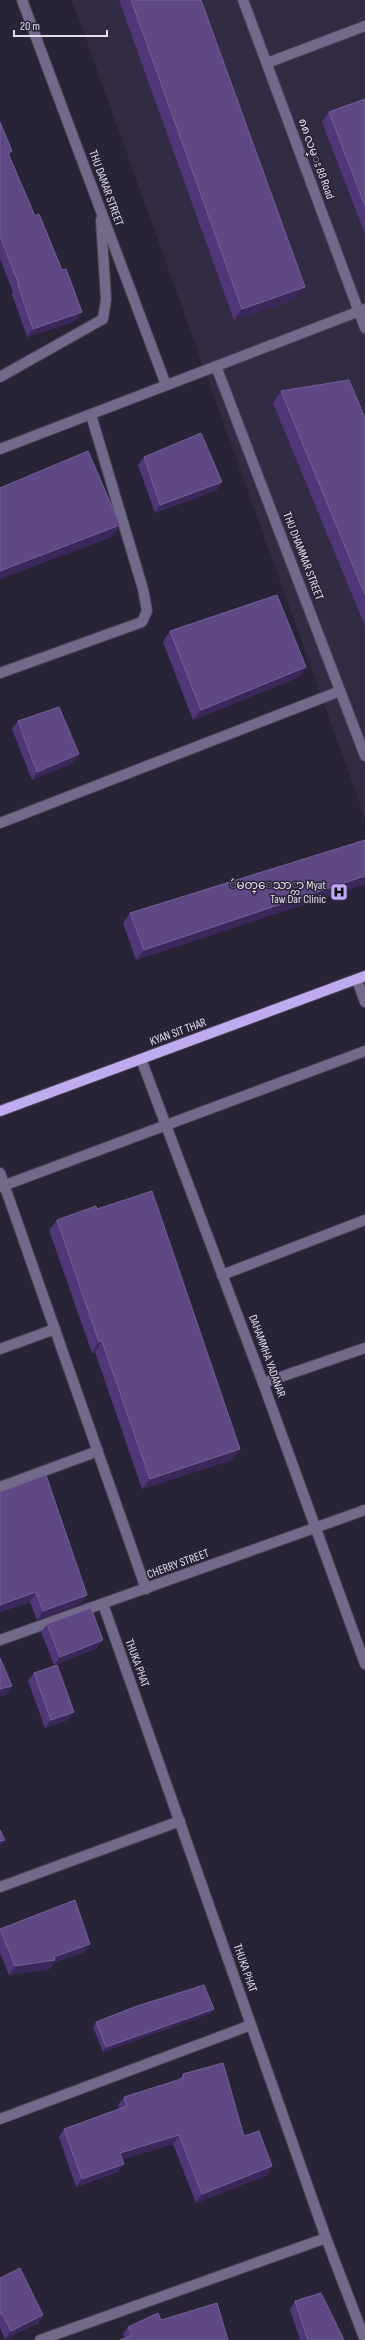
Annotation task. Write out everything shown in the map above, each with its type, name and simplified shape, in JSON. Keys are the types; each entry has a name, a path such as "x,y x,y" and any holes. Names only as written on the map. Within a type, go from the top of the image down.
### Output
{"main road":[{"name":"KYAN SIT THAR","path":"0,1111 361,978"}],"street":[{"name":"THU DAMAR STREET","path":"22,0 166,385"},
{"name":"၈၈ လမ္း 88 Road","path":"243,0 362,310 365,328"},
{"path":"267,63 365,26"},
{"path":"0,377 103,319 106,299 100,208"},
{"path":"0,449 362,310"},
{"name":"THU DHAMMAR STREET","path":"216,366 365,756"},
{"path":"0,673 142,622 147,611 143,589 91,415"},
{"path":"0,823 340,691"},
{"path":"361,978 365,1002"},
{"path":"2,1186 365,1051"},
{"name":"DAHAMMHA YADANAR","path":"141,1059 263,1384 365,1664"},
{"path":"0,1173 2,1186 55,1330 146,1589"},
{"path":"222,1275 365,1220"},
{"path":"0,1349 55,1330"},
{"path":"263,1384 365,1348"},
{"path":"0,1487 98,1451"},
{"name":"CHERRY STREET","path":"0,1640 365,1510"},
{"name":"THUKA PHAT","path":"103,1604 326,2238 365,2340"},
{"path":"0,1887 180,1821"},
{"path":"0,2119 251,2025"},
{"path":"40,2340 326,2238"}],"shaded area":[{"path":"72,0 365,0 365,818"}],"building":[{"path":"131,0 201,0 305,287 242,309"},
{"path":"365,99 365,206 329,112"},
{"path":"0,122 12,151 8,153 35,216 39,214 62,270 66,269 82,312 33,329 19,285 0,236"},
{"path":"349,380 365,418 365,595 281,391"},
{"path":"201,433 222,482 160,505 144,457"},
{"path":"88,451 120,525 0,571 0,488"},
{"path":"277,595 306,667 201,710 170,631"},
{"path":"59,707 79,754 37,772 18,721"},
{"path":"365,840 365,876 144,950 130,913"},
{"path":"152,1191 240,1449 150,1479 102,1341 99,1342 57,1220 96,1206 97,1209"},
{"path":"46,1475 87,1595 43,1611 36,1592 0,1605 0,1492"},
{"path":"91,1608 103,1640 60,1657 47,1624"},
{"path":"0,1658 12,1686 0,1689"},
{"path":"57,1665 74,1712 51,1720 34,1673"},
{"path":"0,1830 5,1840 0,1841"},
{"path":"75,1900 90,1944 54,1957 55,1960 15,1966 0,1929"},
{"path":"204,1985 214,2009 106,2047 96,2022 137,2006"},
{"path":"223,2063 244,2136 259,2131 272,2166 202,2194 179,2135 120,2153 124,2164 82,2179 64,2129 127,2106 124,2097 184,2078 183,2074"},
{"path":"20,2268 43,2315 11,2331 2,2313 0,2314 0,2278"},
{"path":"321,2293 344,2340 308,2340 295,2301"},
{"path":"217,2303 228,2340 120,2340 132,2335 128,2327 158,2313 161,2320"}],"place":[{"name":"ဴမတ္ေသာ္တာ Myat Taw Dar Clinic","path":"339,892"}]}
